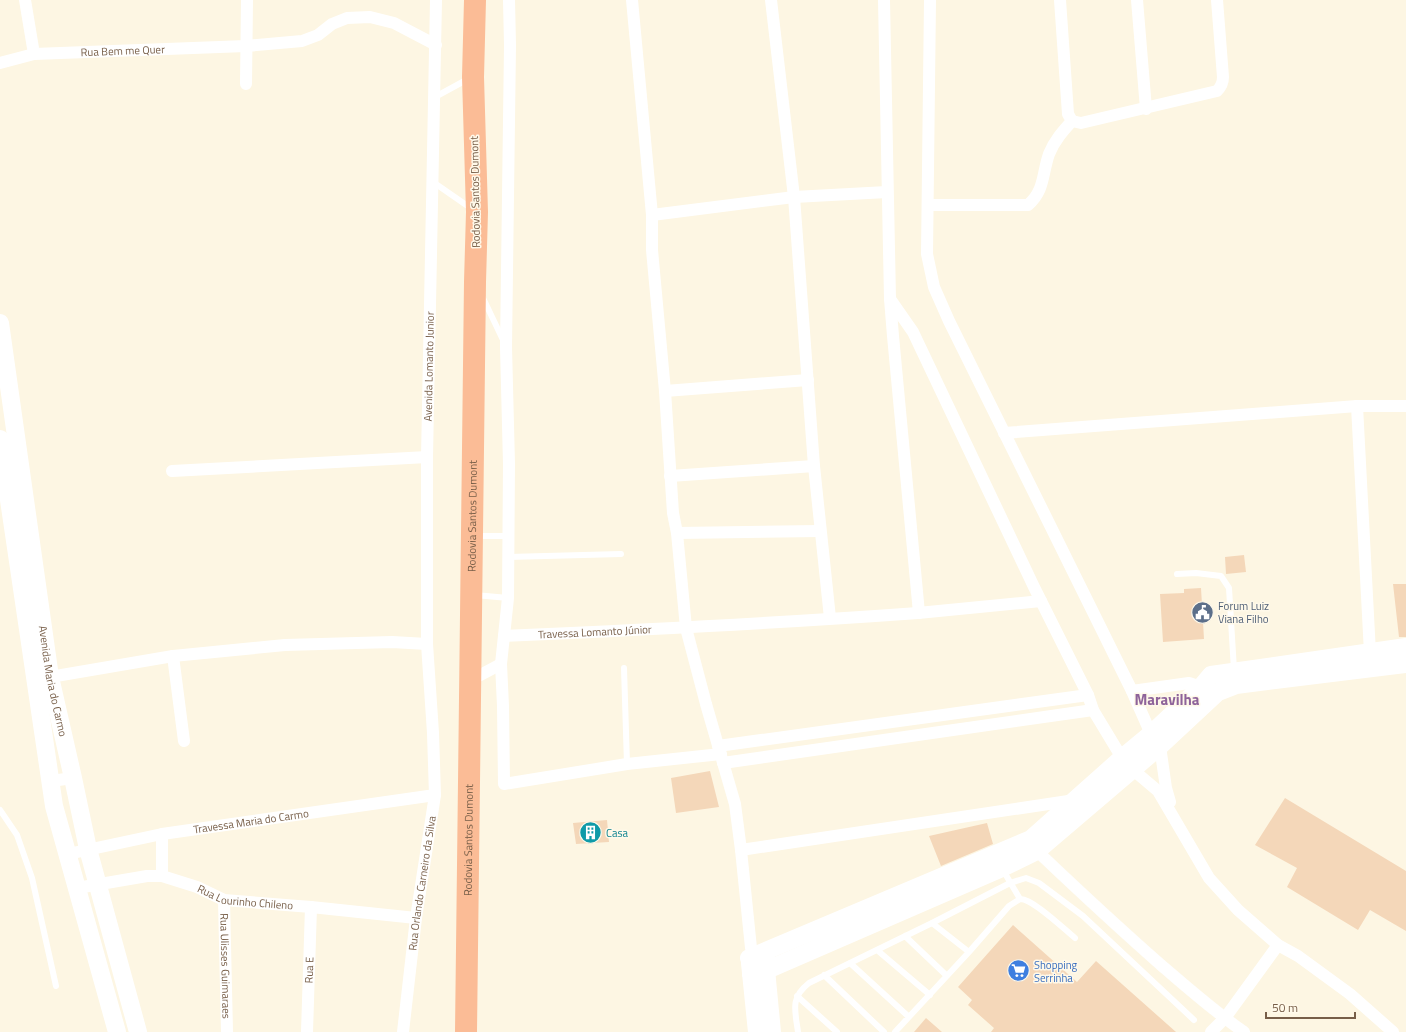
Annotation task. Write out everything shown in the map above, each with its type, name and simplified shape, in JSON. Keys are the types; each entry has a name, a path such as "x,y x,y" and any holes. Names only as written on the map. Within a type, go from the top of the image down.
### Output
{"highway":[{"name":"Rodovia Santos Dumont","path":"466,1032 477,212 473,77 475,0"}],"street":[{"path":"25,0 34,54"},
{"path":"246,84 247,0"},
{"name":"Avenida Lomanto Junior","path":"433,733 427,644 427,457 436,0"},
{"path":"509,0 510,45 506,347 509,464 507,556 508,598 501,664 504,784 627,764 1094,710"},
{"path":"632,0 652,215 652,250 665,391 673,513 677,534 686,628 734,804 756,960 772,1032"},
{"path":"772,0 794,197 814,466 830,618"},
{"path":"884,0 890,298 918,613"},
{"path":"930,0 927,254 934,287 949,321 1155,740 1166,788 1178,824"},
{"path":"1060,0 1068,114 1072,121 1081,123 1146,109 1217,91 1221,87 1223,77 1217,0"},
{"path":"1137,0 1146,109"},
{"name":"Rua Bem me Quer","path":"0,63 34,54 246,46 302,41 318,35 332,24 347,18 370,17 394,24 436,45"},
{"path":"928,205 1028,205 1041,189 1049,155 1056,140 1072,121"},
{"path":"652,215 794,197 888,192"},
{"path":"890,298 913,332 1094,710 1127,764 1158,791 1209,878 1238,910 1278,945 1298,956 1350,994 1393,1032"},
{"name":"Avenida Maria do Carmo","path":"0,323 50,676 88,849 138,1032"},
{"path":"665,391 808,380"},
{"path":"1004,433 1358,406 1406,406"},
{"path":"1358,406 1370,652"},
{"name":"Avenida Maria do Carmo","path":"0,439 54,806 117,1032"},
{"path":"172,470 427,457"},
{"path":"670,476 814,466"},
{"path":"677,534 820,531"},
{"name":"Travessa Lomanto Júnior","path":"504,636 686,628 918,613 1041,601"},
{"path":"50,676 173,656 285,645 392,642 427,644"},
{"path":"1155,740 1211,675 1406,647"},
{"path":"173,656 184,741"},
{"path":"471,680 501,664"},
{"path":"756,960 1002,868 1034,845 1155,740 1218,692 1236,685 1406,664"},
{"path":"1132,692 1189,683 1218,692"},
{"path":"721,754 1088,695"},
{"name":"Rua Orlando Carneiro da Silva","path":"403,1032 416,918 435,795 433,733"},
{"path":"1034,845 1076,800 1127,764"},
{"path":"51,781 73,778"},
{"name":"Travessa Maria do Carmo","path":"68,854 162,834 435,795"},
{"path":"741,850 1076,800"},
{"path":"162,834 162,876"},
{"path":"1034,845 1126,934 1188,988 1244,1032"},
{"name":"Rua Lourinho Chileno","path":"77,888 147,876 162,876 197,887 224,900 416,918"},
{"name":"Rua Ulisses Guimaraes","path":"224,900 227,1032"},
{"name":"Rua E","path":"307,1032 311,907"},
{"path":"1211,1032 1225,1018 1278,945"},
{"path":"756,960 757,1032"}],"lane":[{"path":"435,97 473,77"},
{"path":"433,182 477,212"},
{"path":"475,282 506,347"},
{"path":"472,536 508,536"},
{"path":"507,556 621,554"},
{"path":"1177,574 1196,573 1221,576 1230,588 1234,671"},
{"path":"471,595 508,598"},
{"path":"624,668 627,764"},
{"path":"0,810 17,835 32,878 56,986"},
{"path":"1002,868 1020,899"},
{"path":"802,1032 797,1029 794,1005 797,996 809,983 932,923 1002,868"},
{"path":"1002,868 1039,883 1083,916 1194,1020"},
{"path":"895,1032 948,976 1009,906 1020,899 1025,899 1040,909 1075,938"},
{"path":"932,923 969,952"},
{"path":"905,936 948,976"},
{"path":"877,950 930,995"},
{"path":"850,963 910,1017"},
{"path":"824,975 884,1032"},
{"path":"797,996 837,1032"}],"building":[{"path":"1244,555 1246,572 1226,574 1225,557"},
{"path":"1393,584 1406,584 1406,637 1399,637"},
{"path":"1201,588 1204,639 1163,642 1160,594 1184,593 1184,589"},
{"path":"710,771 719,807 676,813 671,778"},
{"path":"1285,798 1406,871 1406,931 1370,910 1358,930 1287,887 1297,868 1255,845"},
{"name":"Casa","path":"607,820 609,842 576,844 573,823"},
{"path":"987,823 993,844 941,866 929,836"},
{"name":"Shopping Serrinha","path":"1013,925 1077,982 1096,961 1176,1032 991,1032 994,1028 968,1005 972,1000 958,987"},
{"path":"926,1018 942,1032 914,1032"}],"place":[{"name":"Forum Luiz Viana Filho","path":"1203,612"},
{"name":"Casa","path":"591,833"},
{"name":"Shopping Serrinha","path":"1019,971"}],"district":[{"name":"Maravilha","path":"1167,700"}]}
